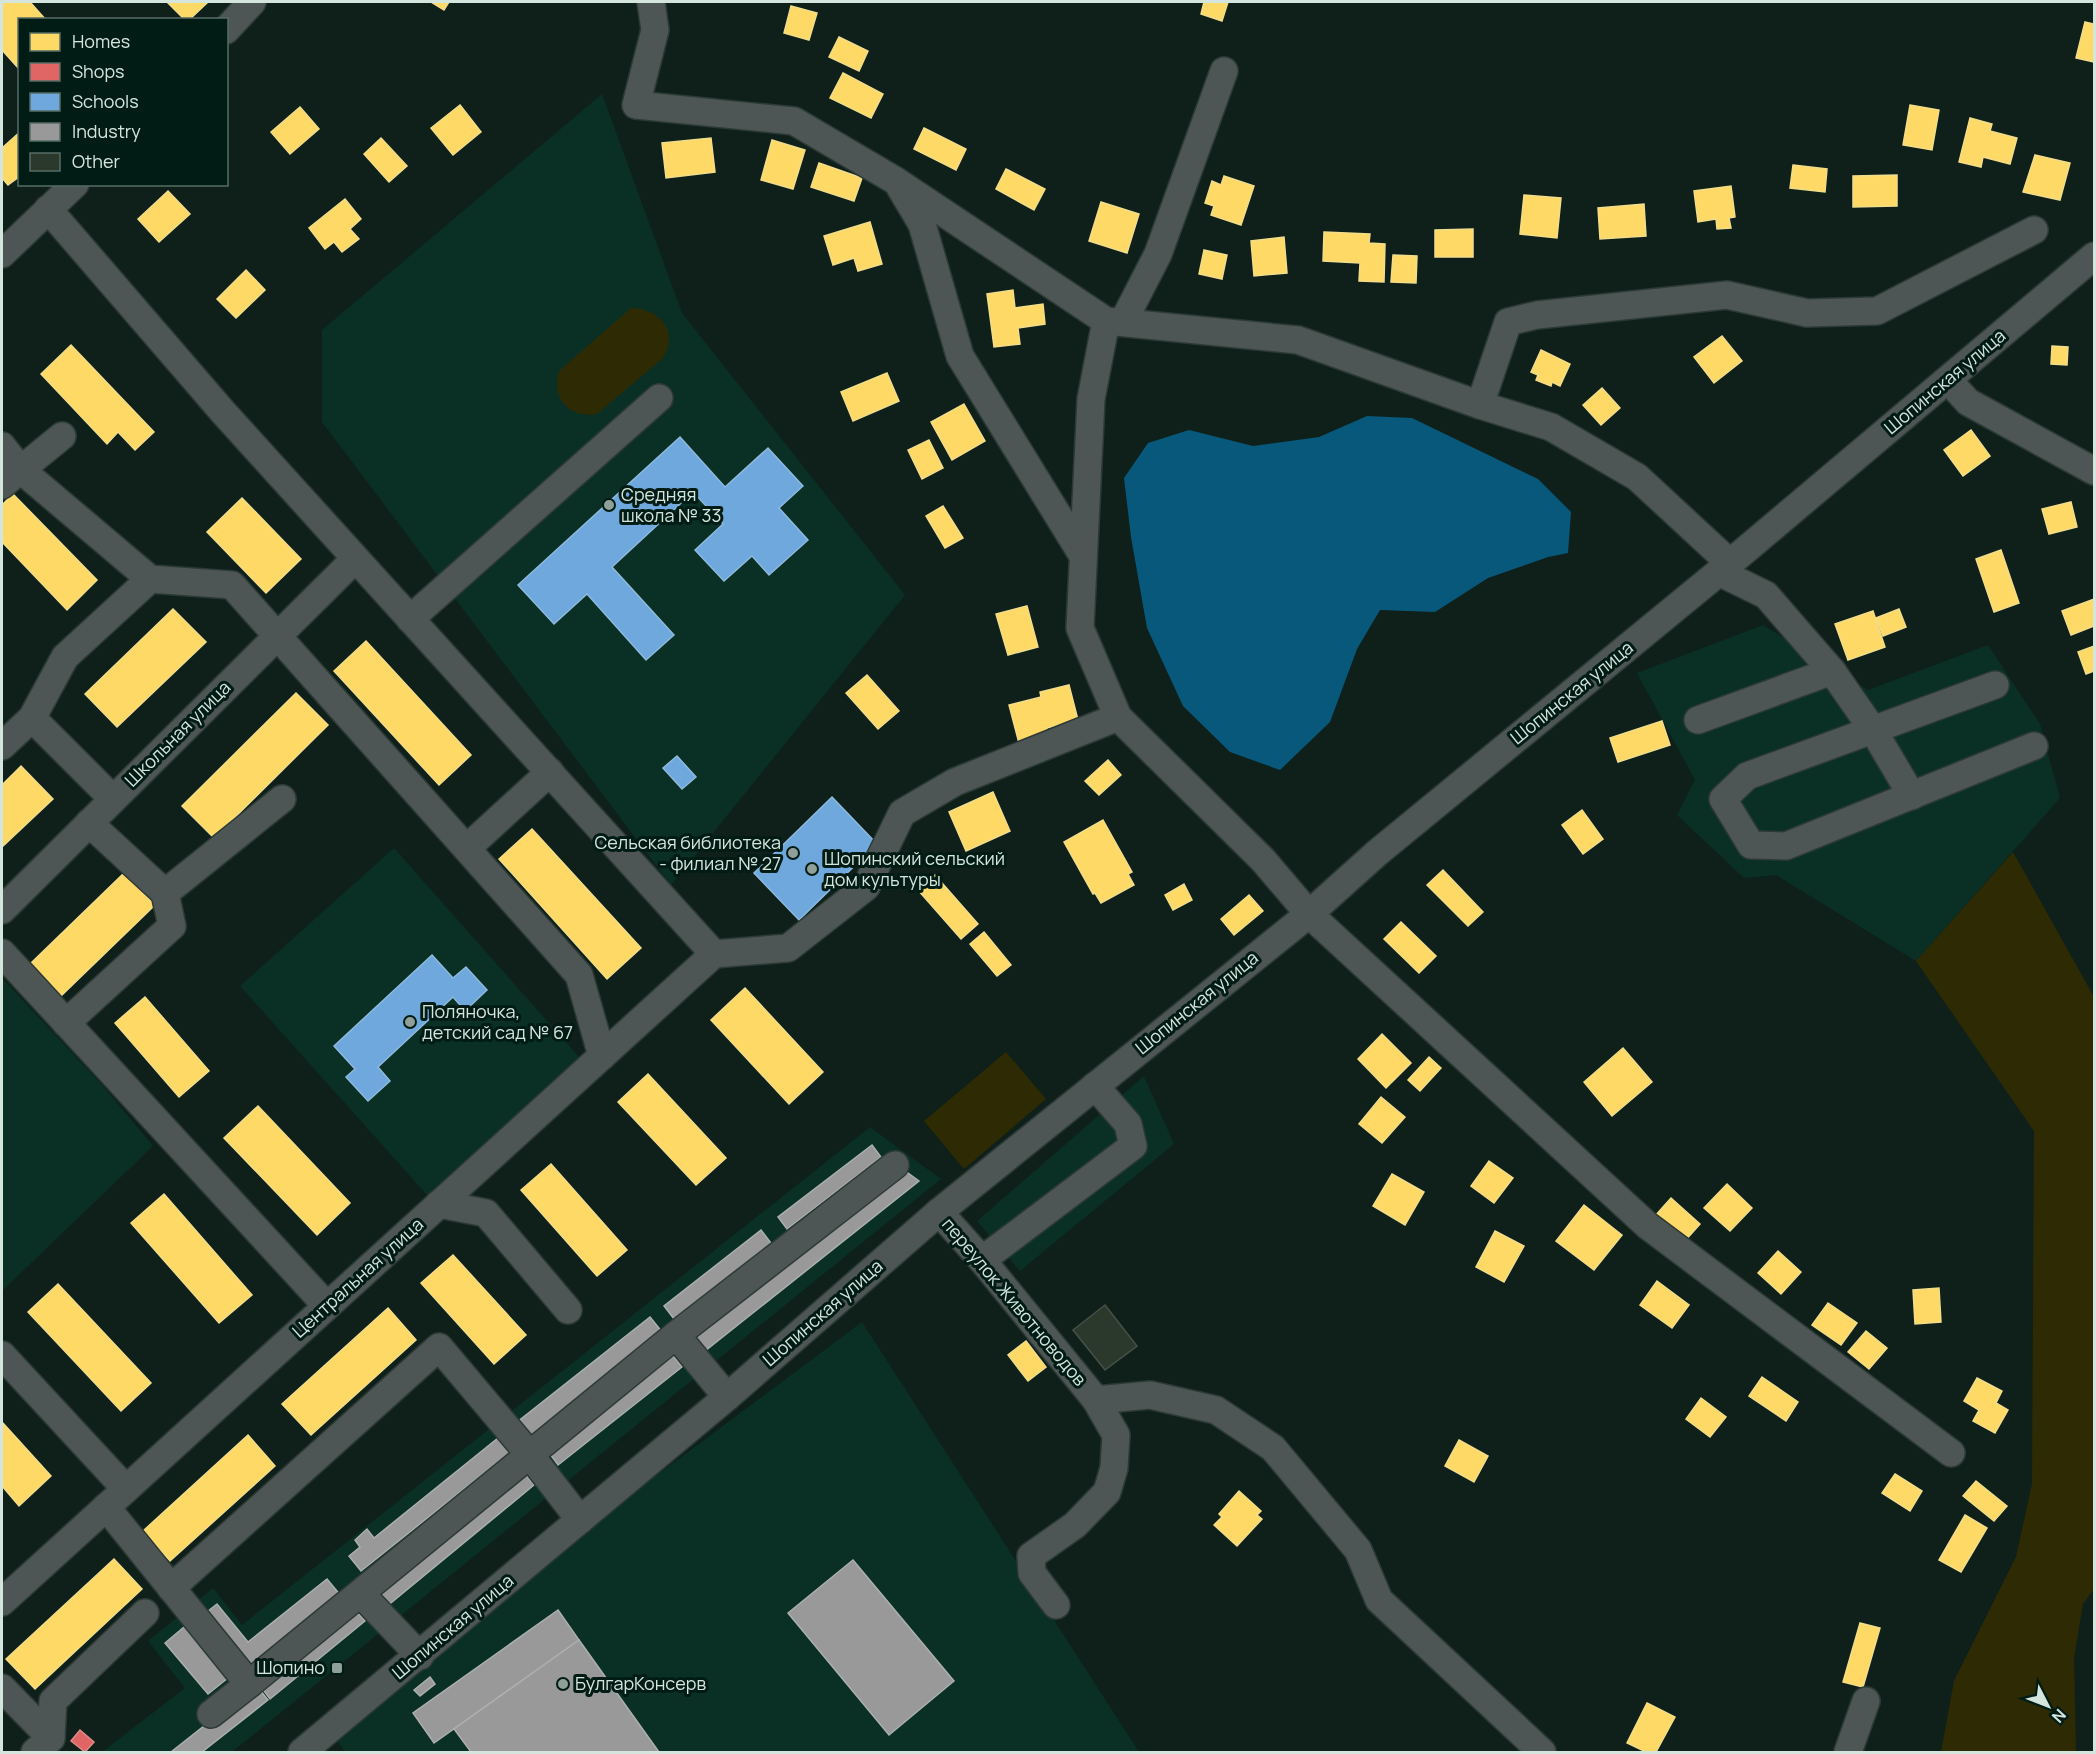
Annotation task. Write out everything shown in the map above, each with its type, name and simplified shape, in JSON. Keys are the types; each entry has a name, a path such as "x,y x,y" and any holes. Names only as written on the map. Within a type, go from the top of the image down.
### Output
{"street":[{"path":"228,28 252,2"},
{"path":"651,2 655,30 636,105 794,121 896,181 1114,322 1298,340 1480,405 1551,427 1637,477 1724,567 1766,595 1832,671 1873,730 1912,795"},
{"path":"1224,71 1158,254 1114,322 1091,399 1080,628 1118,717 1263,860 1309,914 1648,1226 1951,1453"},
{"path":"896,181 922,224 960,356 1083,556"},
{"path":"6,239 48,209 73,186"},
{"path":"48,209 223,412 714,954 788,948 866,888 902,813 955,782 1118,717"},
{"path":"1480,405 1508,322 1537,315 1727,295 1807,313 1877,311 2034,230"},
{"name":"Шопинская улица","path":"302,1752 420,1656 727,1397 939,1212 1309,914 1377,853 1724,567 2094,256"},
{"path":"1948,380 1968,402 2094,471"},
{"path":"410,619 659,398"},
{"path":"11,477 62,436"},
{"path":"2,446 11,477 150,579 232,585 579,975 602,1056"},
{"name":"Школьная улица","path":"2,910 355,559"},
{"path":"2,747 32,718 65,657 150,579"},
{"path":"1698,720 1832,671"},
{"path":"1995,685 1747,776 1723,799 1751,845 1786,846 2034,747"},
{"path":"32,718 113,799"},
{"path":"467,848 550,772"},
{"path":"165,893 282,799"},
{"path":"66,1023 172,926 165,893 89,823"},
{"path":"2,953 327,1306"},
{"name":"Центральная улица","path":"2,1602 714,954"},
{"path":"982,1260 1133,1146 1128,1124 1095,1086"},
{"path":"211,1714 676,1335 896,1165"},
{"path":"439,1204 486,1213 568,1310"},
{"name":"переулок Животноводов","path":"939,1212 982,1260 1096,1400 1150,1395 1216,1410 1273,1448 1358,1550 1379,1600 1542,1752"},
{"path":"676,1335 727,1397"},
{"path":"171,1588 439,1347 530,1455 580,1520"},
{"path":"2,1355 116,1498 171,1588 249,1684"},
{"path":"1056,1605 1032,1573 1031,1556 1075,1525 1107,1492 1114,1468 1116,1435 1096,1400"},
{"path":"361,1594 420,1656"},
{"path":"43,1745 53,1701 145,1613"},
{"path":"2,1688 43,1745"},
{"path":"1848,1752 1866,1701"}],"shaded area":[{"name":"Средняя школа № 33","path":"602,94 682,313 905,595 671,885 322,422 322,330"},
{"path":"631,308 650,312 664,323 669,339 663,358 597,414 587,415 571,410 560,398 557,381 559,371"},
{"path":"1763,625 1868,690 1988,645 2040,724 2060,798 1916,961 1776,875 1744,878 1677,815 1695,780 1637,673"},
{"name":"Поляночка, детский сад № 67","path":"394,848 580,1058 427,1195 240,986"},
{"path":"2013,852 2094,997 2094,1589 2083,1604 2074,1658 2076,1752 1941,1752 1954,1681 2016,1557 2032,1484 2034,1131 1916,961"},
{"path":"2,978 103,1086 153,1146 2,1291"},
{"path":"1006,1052 1046,1099 964,1169 924,1121"},
{"path":"1144,1076 1174,1144 1020,1271 977,1221"},
{"path":"870,1127 941,1179 232,1752 102,1752 185,1688 148,1641 213,1588 242,1625"},
{"path":"862,1322 1139,1752 345,1752 325,1723"}],"water":[{"path":"1367,416 1412,418 1538,479 1571,512 1568,553 1548,557 1488,578 1435,612 1380,610 1357,649 1330,722 1280,770 1230,752 1183,706 1147,628 1131,537 1124,478 1148,443 1189,430 1253,446 1319,437"}],"building: Homes":[{"path":"2,2 30,2 44,18 18,18 18,68 2,50"},
{"path":"167,2 208,2 191,18 183,18"},
{"path":"431,2 449,2 444,10"},
{"path":"1204,2 1228,2 1222,21 1201,14"},
{"path":"791,6 817,13 809,40 784,33"},
{"path":"2085,22 2094,24 2094,62 2076,58"},
{"path":"839,37 868,51 859,71 829,57"},
{"path":"843,73 883,94 871,118 830,98"},
{"path":"460,105 481,132 453,155 431,128"},
{"path":"1910,105 1939,110 1932,150 1903,145"},
{"path":"300,107 319,129 290,154 271,132"},
{"path":"1970,118 1992,124 1990,131 2017,138 2010,164 1983,157 1981,167 1959,162"},
{"path":"924,128 966,149 956,170 914,149"},
{"path":"18,134 18,178 8,185 2,178 2,148"},
{"path":"381,138 407,166 389,182 364,154"},
{"path":"711,138 715,172 666,178 662,143"},
{"path":"772,140 805,150 793,189 761,180"},
{"path":"2035,155 2070,163 2060,200 2023,192"},
{"path":"819,163 862,178 854,201 811,187"},
{"path":"1793,165 1827,169 1825,192 1790,188"},
{"path":"1006,169 1045,189 1034,210 996,189"},
{"path":"1897,175 1897,206 1853,207 1853,176"},
{"path":"1224,176 1254,186 1241,225 1211,215 1214,206 1205,203 1212,181 1221,185"},
{"path":"1731,186 1735,217 1729,218 1731,228 1717,229 1716,219 1698,222 1694,191"},
{"path":"168,191 190,214 159,242 138,219"},
{"path":"1524,195 1561,198 1557,238 1520,234"},
{"path":"345,199 361,219 350,229 359,239 342,252 334,242 325,249 309,228"},
{"path":"1101,202 1139,214 1127,253 1089,241"},
{"path":"1644,204 1646,236 1600,239 1598,208"},
{"path":"870,222 882,264 858,271 854,258 833,265 824,236"},
{"path":"1473,229 1473,257 1435,257 1435,230"},
{"path":"1324,232 1370,234 1369,243 1385,244 1384,282 1359,281 1360,263 1323,261"},
{"path":"1284,237 1287,273 1254,276 1251,241"},
{"path":"1204,250 1227,255 1222,279 1199,274"},
{"path":"1393,255 1417,256 1416,283 1391,282"},
{"path":"246,270 265,290 236,318 217,299"},
{"path":"1013,290 1015,308 1043,304 1045,324 1018,328 1020,344 994,347 987,294"},
{"path":"1722,336 1742,361 1714,383 1694,357"},
{"path":"71,345 154,432 135,450 118,432 107,444 41,374"},
{"path":"2052,346 2068,347 2067,365 2051,364"},
{"path":"1541,350 1570,364 1560,386 1552,382 1551,386 1536,380 1538,375 1531,372"},
{"path":"887,373 899,401 853,421 841,392"},
{"path":"1602,388 1620,408 1601,425 1583,405"},
{"path":"964,404 985,441 952,460 931,422"},
{"path":"1971,430 1990,456 1963,476 1944,450"},
{"path":"929,440 943,468 922,479 908,450"},
{"path":"13,494 97,580 67,610 2,542 2,505"},
{"path":"242,498 301,559 266,593 207,532"},
{"path":"2071,502 2077,527 2049,534 2042,509"},
{"path":"943,506 963,538 945,548 926,516"},
{"path":"2001,550 2019,603 1994,612 1976,559"},
{"path":"2094,599 2094,626 2071,635 2062,611"},
{"path":"1027,606 1038,647 1008,655 996,614"},
{"path":"173,609 206,642 117,727 85,694"},
{"path":"1899,609 1906,627 1883,636 1876,618"},
{"path":"1873,611 1885,647 1848,660 1835,624"},
{"path":"366,641 471,755 439,785 334,671"},
{"path":"2094,646 2094,671 2086,674 2078,652"},
{"path":"867,675 899,711 878,729 846,693"},
{"path":"1069,685 1078,720 1047,728 1050,739 1020,747 1009,705 1041,697 1040,692"},
{"path":"296,693 328,725 214,838 182,806"},
{"path":"1662,721 1670,745 1618,762 1610,738"},
{"path":"1108,760 1121,775 1099,795 1085,781"},
{"path":"21,766 53,799 2,847 2,785"},
{"path":"993,792 1010,831 966,851 949,812"},
{"path":"1582,810 1603,839 1583,854 1562,825"},
{"path":"1103,820 1132,872 1128,874 1134,885 1101,903 1095,893 1093,894 1064,842"},
{"path":"532,829 641,948 607,979 499,859"},
{"path":"1443,870 1483,912 1468,926 1427,885"},
{"path":"124,873 155,905 61,996 30,964"},
{"path":"935,875 978,924 961,939 918,890"},
{"path":"1184,884 1192,900 1173,910 1165,895"},
{"path":"1249,895 1263,911 1234,935 1221,919"},
{"path":"1401,922 1436,956 1419,973 1384,939"},
{"path":"984,932 1011,965 997,976 970,944"},
{"path":"745,988 823,1072 789,1104 711,1020"},
{"path":"145,997 209,1071 179,1097 115,1023"},
{"path":"1382,1034 1411,1063 1386,1088 1358,1059"},
{"path":"1623,1048 1652,1082 1612,1116 1584,1082"},
{"path":"1429,1057 1441,1068 1420,1091 1408,1080"},
{"path":"648,1074 726,1158 696,1185 618,1102"},
{"path":"1381,1097 1405,1117 1382,1143 1359,1124"},
{"path":"258,1106 350,1203 317,1235 224,1138"},
{"path":"1489,1161 1513,1178 1494,1203 1471,1186"},
{"path":"551,1164 627,1250 597,1276 521,1190"},
{"path":"1392,1174 1424,1192 1405,1225 1373,1206"},
{"path":"1727,1184 1752,1208 1730,1231 1704,1208"},
{"path":"164,1194 252,1295 219,1323 131,1223"},
{"path":"1671,1198 1700,1224 1684,1242 1655,1216"},
{"path":"1584,1205 1622,1235 1594,1270 1556,1241"},
{"path":"1495,1231 1524,1246 1504,1282 1476,1267"},
{"path":"1778,1251 1801,1272 1781,1294 1758,1273"},
{"path":"453,1255 526,1335 494,1364 421,1283"},
{"path":"1657,1281 1689,1305 1672,1328 1640,1305"},
{"path":"58,1284 151,1383 121,1411 28,1312"},
{"path":"1939,1288 1941,1322 1915,1324 1913,1290"},
{"path":"1828,1303 1857,1323 1841,1345 1812,1325"},
{"path":"388,1308 416,1340 311,1435 282,1404"},
{"path":"1866,1331 1887,1348 1869,1369 1848,1352"},
{"path":"1026,1341 1046,1367 1028,1381 1008,1355"},
{"path":"1762,1377 1798,1402 1786,1421 1749,1396"},
{"path":"1977,1378 2002,1391 1996,1403 2008,1410 1995,1433 1973,1421 1979,1410 1964,1401"},
{"path":"1701,1398 1726,1417 1710,1437 1686,1419"},
{"path":"2,1422 51,1476 19,1506 2,1486"},
{"path":"248,1435 275,1466 170,1561 143,1531"},
{"path":"1459,1440 1488,1456 1474,1482 1445,1466"},
{"path":"1895,1474 1922,1491 1910,1511 1882,1493"},
{"path":"1976,1481 2007,1506 1994,1521 1963,1496"},
{"path":"1239,1491 1261,1511 1257,1515 1262,1519 1237,1546 1214,1525 1222,1517 1219,1514"},
{"path":"1965,1515 1987,1528 1961,1572 1939,1560"},
{"path":"114,1559 142,1589 35,1689 6,1659"},
{"path":"1860,1623 1880,1628 1863,1687 1843,1682"},
{"path":"1647,1703 1675,1717 1656,1752 1646,1752 1627,1743"}],"building: Shops":[{"path":"80,1730 94,1742 85,1752 71,1741"}],"building: Schools":[{"path":"680,437 725,487 768,448 803,486 779,508 808,540 769,575 752,556 724,581 695,550 723,524 693,492 612,567 674,635 646,660 587,594 554,624 518,585"},
{"path":"677,756 696,777 682,789 663,768"},
{"path":"832,797 877,844 799,920 754,873"},
{"path":"432,955 453,978 466,967 487,990 465,1011 453,997 378,1067 390,1081 368,1101 346,1077 355,1069 334,1046"}],"building: Industry":[{"path":"872,1145 881,1157 787,1229 778,1217"},
{"path":"904,1170 919,1181 705,1351 692,1337"},
{"path":"761,1230 771,1243 674,1319 664,1306"},
{"path":"650,1317 662,1332 528,1439 516,1423"},
{"path":"671,1353 682,1367 558,1465 547,1450"},
{"path":"498,1438 510,1452 361,1571 349,1556 360,1547 355,1540 367,1529 374,1538"},
{"path":"522,1470 534,1485 386,1607 374,1593"},
{"path":"853,1560 954,1681 889,1735 788,1613"},
{"path":"327,1579 341,1596 248,1671 203,1615 217,1604 248,1642"},
{"path":"353,1608 365,1621 270,1699 258,1683"},
{"path":"558,1610 579,1640 434,1743 413,1713"},
{"path":"184,1627 228,1678 208,1694 165,1643"},
{"name":"БулгарКонсерв","path":"579,1640 659,1752 471,1752 454,1729"},
{"path":"430,1677 435,1684 420,1696 414,1690"},
{"path":"256,1685 268,1700 202,1752 171,1752"}],"building: Other":[{"path":"1105,1305 1137,1346 1105,1370 1073,1330"}],"place":[{"name":"Средняя школа № 33","path":"609,505"},
{"name":"Сельская библиотека - филиал № 27","path":"793,853"},
{"name":"Шопинский сельский дом культуры","path":"812,869"},
{"name":"Поляночка, детский сад № 67","path":"410,1022"},
{"name":"Шопино","path":"337,1668"},
{"name":"БулгарКонсерв","path":"563,1684"}]}
